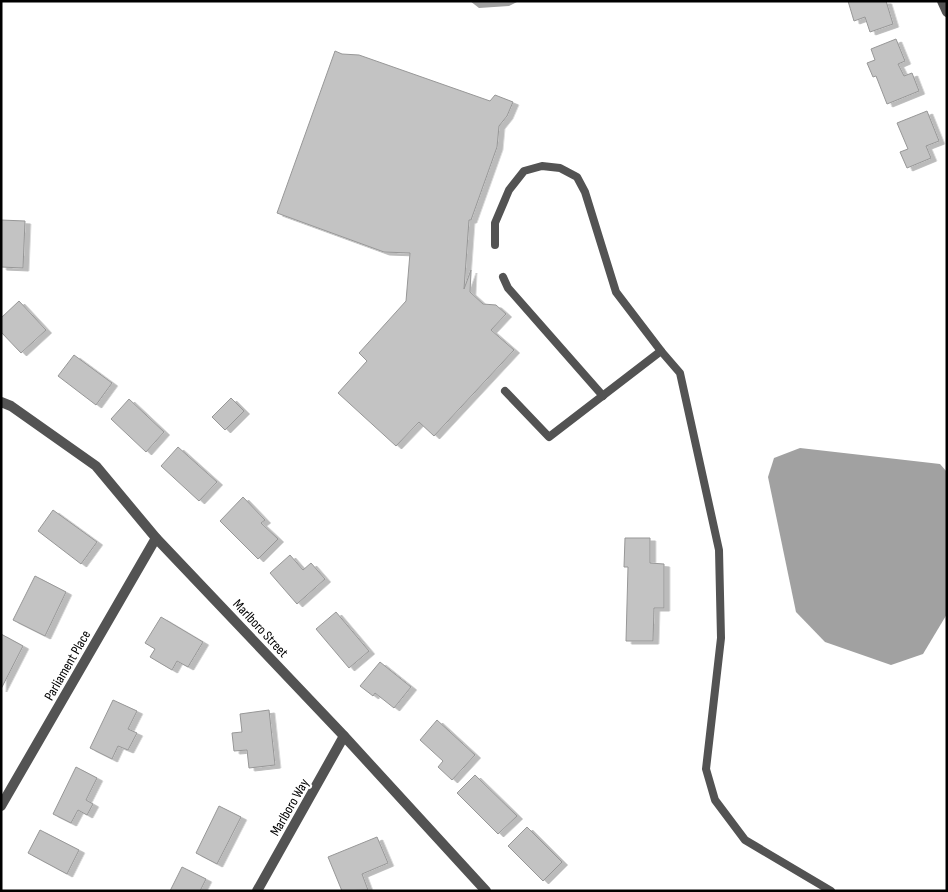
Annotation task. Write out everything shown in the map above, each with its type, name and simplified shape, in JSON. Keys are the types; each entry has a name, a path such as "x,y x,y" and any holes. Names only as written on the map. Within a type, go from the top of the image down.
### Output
{"street":[{"name":"Marlboro Street","path":"1,402 11,406 96,466 156,538 344,736 486,891"},
{"name":"Parliament Place","path":"1,806 156,538"},
{"name":"Marlboro Way","path":"257,891 344,736"}],"lane":[{"path":"495,245 495,223 509,190 524,171 542,166 560,168 577,177 585,192 616,292 661,352 680,372 719,550 721,638 706,769 715,800 745,840 831,891"},
{"path":"503,277 508,288 603,396"},
{"path":"505,391 549,437 661,352"}],"shaded area":[{"path":"470,1 519,1 509,6 479,8"},
{"path":"800,448 940,464 947,472 947,614 923,654 891,665 825,642 796,612 768,477 774,458"}],"building":[{"path":"848,1 886,1 893,24 870,32 865,17 854,21"},
{"path":"896,39 905,61 898,64 904,76 912,73 919,91 887,104 876,76 873,77 867,63 875,60 871,49"},
{"path":"335,51 342,54 359,55 490,101 495,95 513,102 507,116 499,126 497,147 471,220 469,220 464,289 471,270 470,292 483,304 496,305 506,314 491,330 514,350 434,436 419,422 396,446 338,393 367,361 359,353 406,301 410,253 384,252 277,213"},
{"path":"927,111 939,141 926,146 931,158 907,168 900,152 908,149 897,123"},
{"path":"1,220 25,221 23,268 1,267"},
{"path":"19,301 46,330 21,353 1,332 1,318"},
{"path":"74,355 112,383 96,405 58,376"},
{"path":"231,398 244,411 225,430 212,417"},
{"path":"129,399 164,432 146,452 111,419"},
{"path":"178,447 217,482 199,501 161,466"},
{"path":"243,497 265,520 261,523 278,539 258,559 220,521"},
{"path":"53,510 97,542 81,564 38,531"},
{"path":"625,538 650,538 650,563 664,564 664,608 654,608 653,641 626,641 628,567 624,567"},
{"path":"290,555 303,570 311,563 325,579 297,604 270,573"},
{"path":"35,576 66,592 45,636 13,620"},
{"path":"336,612 369,651 349,668 316,629"},
{"path":"161,617 203,642 188,667 177,661 172,670 150,657 155,649 145,643"},
{"path":"1,634 23,646 1,689"},
{"path":"380,662 411,687 394,708 375,693 373,696 360,686"},
{"path":"113,700 137,711 128,729 137,733 128,750 118,746 112,759 90,748"},
{"path":"269,710 275,765 249,768 247,750 234,751 232,733 242,732 240,714"},
{"path":"437,720 475,755 452,780 438,767 443,761 420,740"},
{"path":"76,767 97,778 86,800 93,804 87,815 78,810 71,823 53,814"},
{"path":"475,775 517,816 498,834 457,793"},
{"path":"219,806 241,817 217,864 196,853"},
{"path":"527,827 562,862 543,881 508,846"},
{"path":"40,830 79,850 67,874 28,853"},
{"path":"377,837 388,863 362,874 368,890 342,891 328,857"},
{"path":"182,867 206,879 200,891 170,891"}]}
